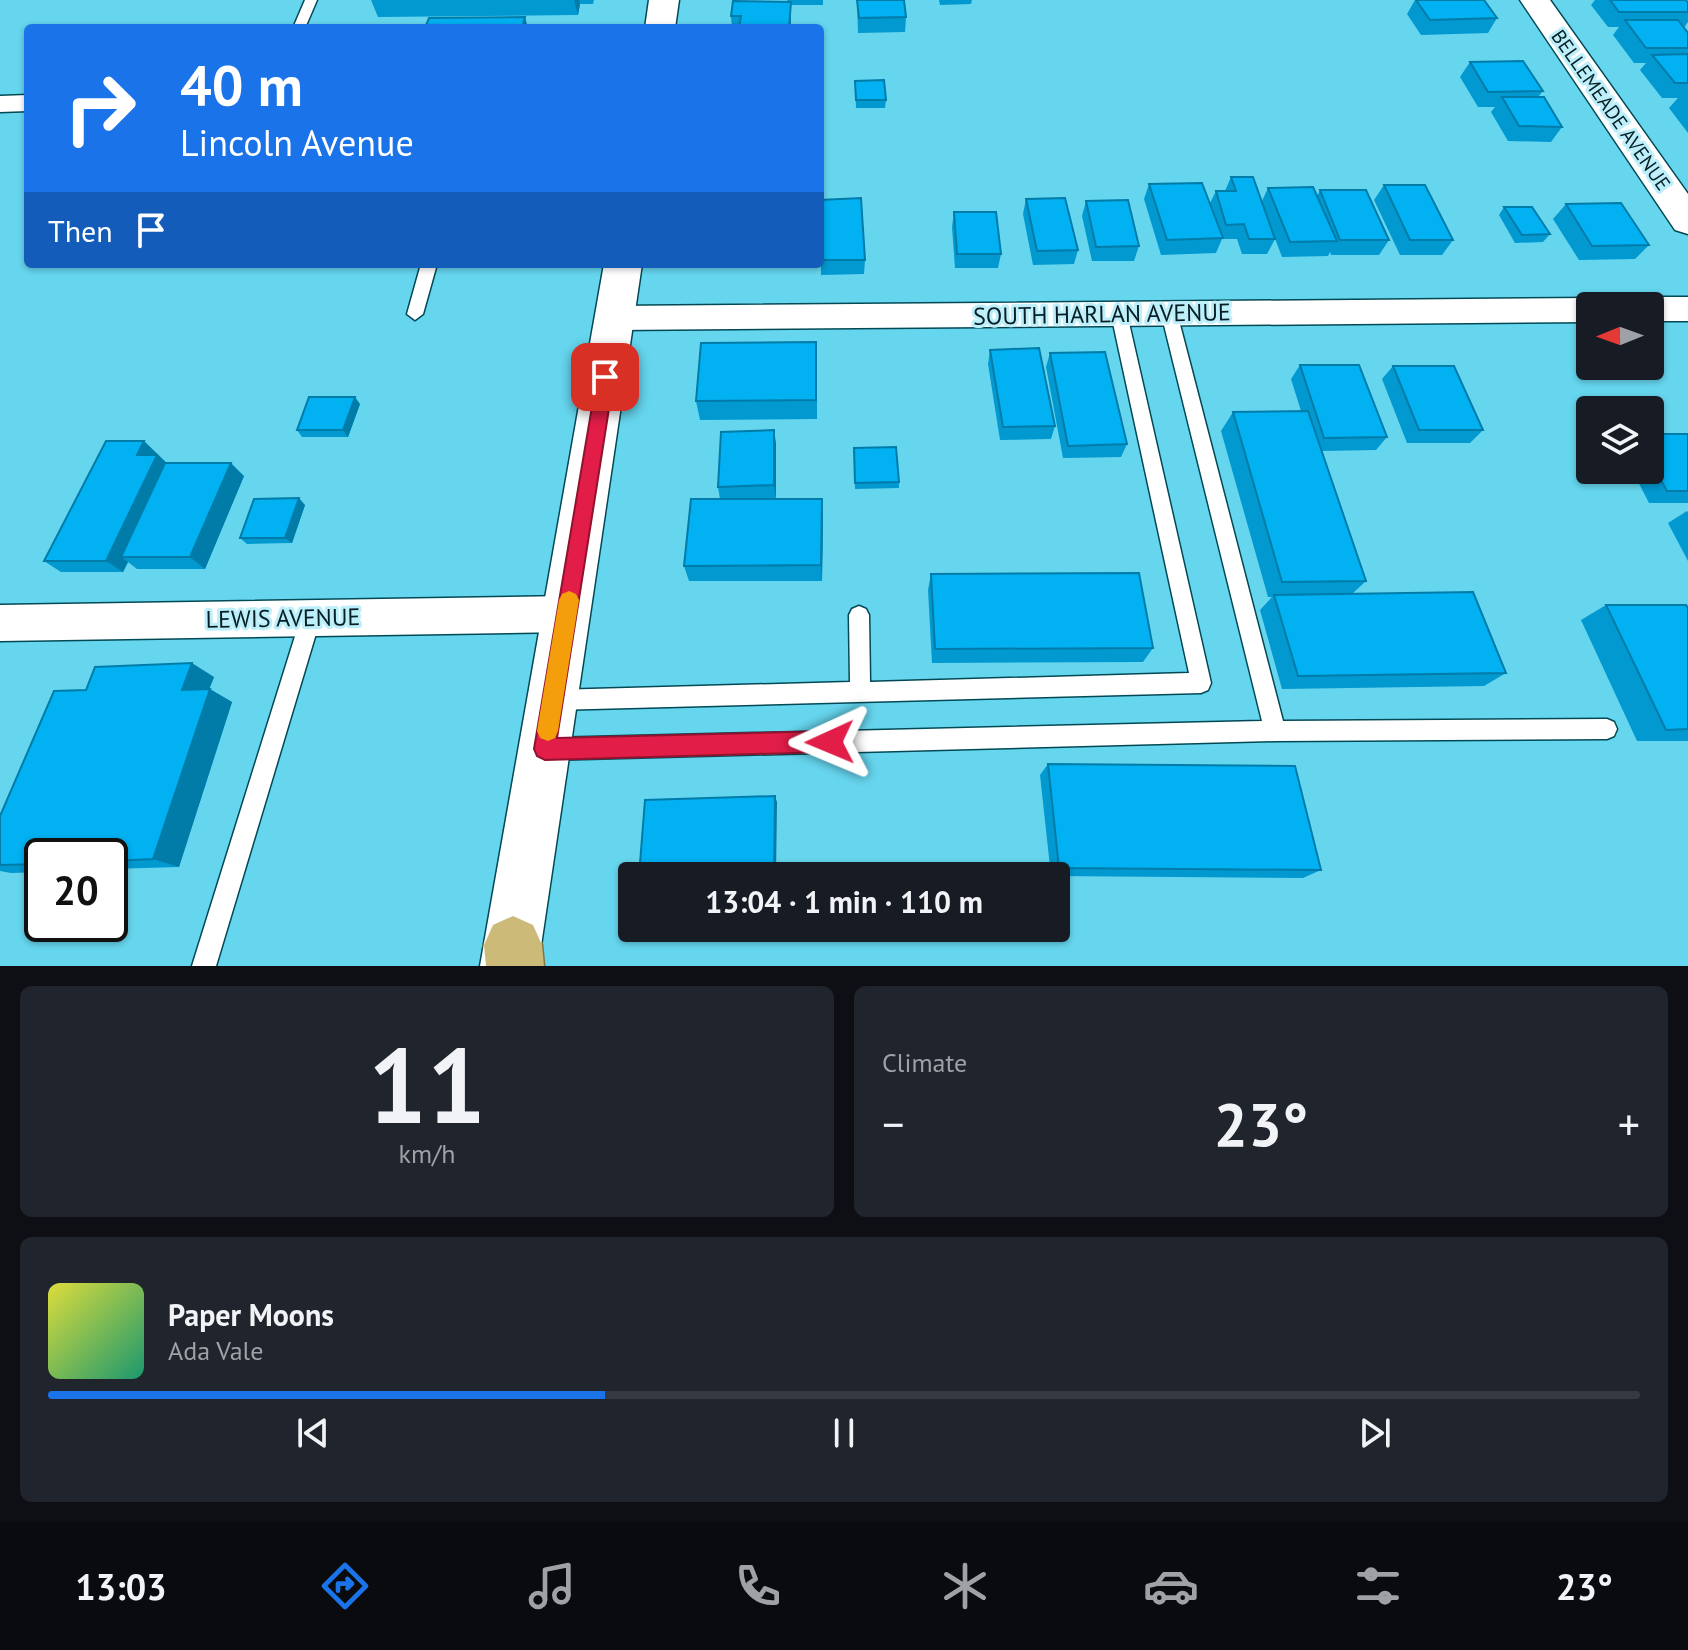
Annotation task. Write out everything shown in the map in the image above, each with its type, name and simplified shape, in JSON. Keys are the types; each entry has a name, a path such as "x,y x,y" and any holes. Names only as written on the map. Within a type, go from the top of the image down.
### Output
{"street":[{"path":"661,24 664,0"},
{"name":"BELLEMEADE AVENUE","path":"1535,0 1688,221"},
{"path":"0,104 24,103"},
{"path":"512,959 622,268"},
{"path":"1664,309 1688,309"},
{"name":"SOUTH HARLAN AVENUE","path":"615,318 1576,310"},
{"name":"LEWIS AVENUE","path":"0,623 567,614"}],"lane":[{"path":"301,24 311,0"},
{"path":"415,314 428,268"},
{"path":"1169,313 1275,731"},
{"path":"553,700 1201,683 1119,314"},
{"path":"859,615 860,692"},
{"path":"204,966 311,617"},
{"path":"545,749 1275,731 1607,729"}],"building":[{"path":"857,0 904,0 906,17 859,18"},
{"path":"1416,0 1484,0 1497,18 1430,20"},
{"path":"1610,0 1686,0 1688,12 1619,12"},
{"path":"733,1 791,2 789,24 740,24 741,16 731,16"},
{"path":"525,17 523,24 427,24 429,18"},
{"path":"1625,20 1678,20 1688,33 1688,48 1646,48"},
{"path":"1688,54 1688,83 1675,83 1652,55"},
{"path":"1523,61 1543,91 1488,92 1470,62"},
{"path":"884,80 886,100 856,100 855,81"},
{"path":"1502,97 1544,97 1562,127 1519,126"},
{"path":"1231,177 1253,177 1275,239 1249,239 1244,224 1226,225 1216,191 1236,191"},
{"path":"1202,183 1223,238 1167,240 1149,184"},
{"path":"1384,185 1425,185 1453,240 1410,240"},
{"path":"1313,187 1337,241 1290,242 1268,188"},
{"path":"1320,190 1366,190 1389,240 1340,240"},
{"path":"861,198 865,260 824,260 824,200"},
{"path":"1065,198 1078,250 1037,251 1026,199"},
{"path":"1128,200 1139,246 1096,247 1086,201"},
{"path":"1621,203 1649,245 1592,246 1566,204"},
{"path":"1504,207 1532,207 1550,234 1522,235"},
{"path":"954,212 996,212 1001,254 957,254"},
{"path":"816,342 816,400 696,401 701,343"},
{"path":"1039,348 1055,426 1003,427 990,350"},
{"path":"1105,352 1127,444 1068,446 1050,353"},
{"path":"1300,365 1359,365 1387,437 1324,438"},
{"path":"1393,366 1454,366 1483,430 1419,430"},
{"path":"309,397 355,397 343,430 297,430"},
{"path":"1308,411 1366,581 1282,582 1233,412"},
{"path":"774,430 774,485 718,487 721,432"},
{"path":"1664,434 1688,434 1688,491 1667,491 1663,484"},
{"path":"106,441 144,441 137,455 157,455 106,561 44,561"},
{"path":"896,447 899,482 855,483 854,448"},
{"path":"165,463 231,463 190,557 121,557"},
{"path":"299,498 285,538 240,538 254,499"},
{"path":"691,499 822,499 821,565 684,566"},
{"path":"1139,573 1153,648 935,649 931,574"},
{"path":"1473,592 1506,673 1298,676 1274,595"},
{"path":"1606,605 1686,605 1688,608 1688,729 1666,730"},
{"path":"192,663 182,690 210,689 153,859 128,860 128,838 24,838 24,864 0,865 0,816 54,691 86,690 95,667"},
{"path":"1048,764 1295,766 1321,870 1070,868 1070,862 1058,862"},
{"path":"775,796 774,862 640,862 645,800"}],"slow traffic":[{"path":"548,731 569,600"}],"route":[{"path":"605,377 545,749 830,742"}]}
